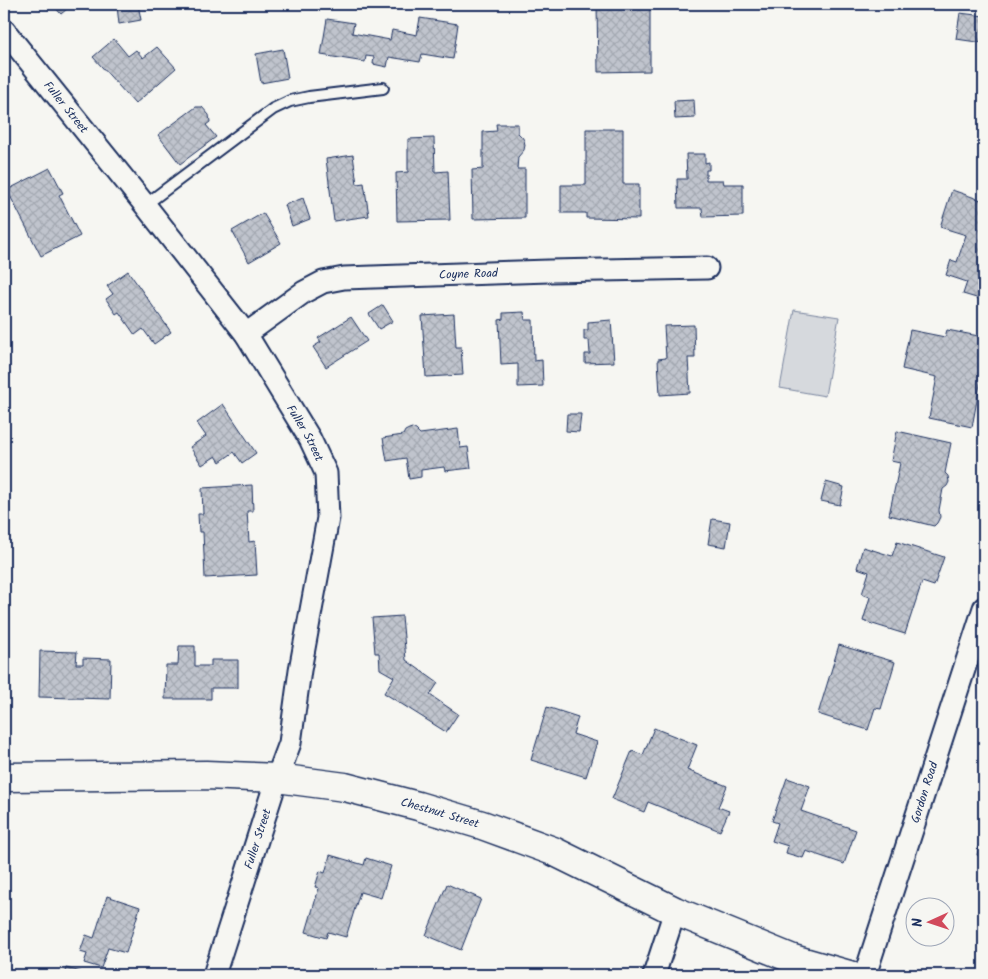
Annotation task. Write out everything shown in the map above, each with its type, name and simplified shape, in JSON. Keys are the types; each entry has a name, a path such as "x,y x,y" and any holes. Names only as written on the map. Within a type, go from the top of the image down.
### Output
{"main road":[{"name":"Chestnut Street","path":"4,777 206,775 277,778 344,786 482,825 553,851 675,910 793,959 849,975"}],"street":[{"name":"Fuller Street","path":"4,30 246,334 310,439 326,473 328,518 300,670 290,743 214,975"},
{"name":"Coyne Road","path":"246,334 304,292 323,282 344,278 706,268"},
{"name":"Gordon Road","path":"866,975 984,608"},
{"path":"654,975 675,910"}],"lane":[{"path":"145,205 273,110 290,101 383,88"}],"shaded area":[{"path":"794,310 839,317 825,396 780,388"}],"building":[{"path":"52,4 73,4 61,14"},
{"path":"138,4 141,20 119,24 117,6"},
{"path":"597,4 650,4 650,71 598,72"},
{"path":"960,13 984,16 984,43 956,39"},
{"path":"420,18 458,24 453,59 422,54 420,62 389,57 387,67 373,64 374,57 366,56 365,62 321,55 327,19 354,23 352,33 390,40 392,30 417,35"},
{"path":"114,39 128,56 136,50 143,58 157,47 176,68 135,104 93,57"},
{"path":"283,49 288,78 261,83 256,54"},
{"path":"694,100 695,118 675,119 674,101"},
{"path":"196,107 202,107 209,115 210,122 206,125 216,137 180,164 158,135"},
{"path":"496,124 518,124 518,133 524,140 524,150 518,157 517,169 525,169 525,218 473,219 472,170 483,169 483,132 497,131"},
{"path":"586,129 623,129 623,184 639,184 639,219 586,218 586,213 561,213 561,185 586,185"},
{"path":"434,138 435,172 448,171 450,220 397,221 396,173 408,172 408,139"},
{"path":"686,154 705,154 705,163 709,162 709,170 706,170 706,180 723,180 724,184 743,184 743,216 703,217 702,208 678,208 677,179 687,179"},
{"path":"353,155 357,184 364,183 369,216 334,221 326,159"},
{"path":"50,168 63,193 59,195 80,236 41,256 7,190"},
{"path":"952,190 984,201 983,300 963,294 967,282 946,275 951,260 957,262 966,235 940,227"},
{"path":"303,198 310,219 292,226 285,205"},
{"path":"263,213 281,243 249,262 232,231"},
{"path":"128,271 171,332 154,344 143,329 135,335 119,312 116,314 106,299 113,294 107,286"},
{"path":"383,305 393,321 379,329 369,314"},
{"path":"524,312 525,320 533,320 534,361 542,360 543,386 518,387 518,364 501,365 499,320 503,319 503,313"},
{"path":"454,314 456,347 461,347 463,375 426,377 422,316"},
{"path":"351,317 367,341 326,367 313,347 321,342 318,338"},
{"path":"611,320 614,362 585,363 585,354 590,354 589,340 584,340 584,330 588,330 588,322"},
{"path":"694,325 695,358 688,358 690,393 660,395 658,359 666,358 664,326"},
{"path":"910,330 945,337 947,330 984,337 984,379 981,379 972,427 929,418 937,377 902,369"},
{"path":"223,404 256,453 242,463 234,452 220,462 216,456 202,465 190,447 206,436 197,423"},
{"path":"567,414 581,414 579,432 566,431"},
{"path":"412,428 420,434 458,429 460,448 468,447 471,468 445,471 444,467 421,470 421,477 409,479 406,458 387,461 383,438 403,435 405,431"},
{"path":"897,431 951,443 945,473 948,476 949,482 943,489 939,510 940,517 934,526 889,515 900,463 891,461"},
{"path":"826,482 844,487 840,505 821,501"},
{"path":"252,485 253,511 247,511 249,542 255,541 257,575 205,578 203,532 199,532 198,514 203,514 202,488"},
{"path":"712,519 730,522 726,547 708,544"},
{"path":"897,542 944,557 934,586 922,582 905,634 863,621 870,597 862,594 869,572 857,568 863,547 892,556"},
{"path":"402,616 406,660 438,683 430,695 458,714 446,732 384,693 394,677 380,669 379,653 375,653 372,618"},
{"path":"839,645 895,662 881,709 875,708 868,730 818,714"},
{"path":"179,646 195,646 195,666 211,666 211,660 238,660 238,688 211,688 211,699 165,699 166,665 178,665"},
{"path":"40,651 77,652 76,664 83,664 83,658 111,659 110,699 39,697"},
{"path":"547,707 578,717 573,734 597,742 586,777 531,760"},
{"path":"654,728 697,745 687,770 727,786 718,807 729,811 720,831 648,802 644,812 612,799 632,751 643,755"},
{"path":"787,778 810,786 801,811 856,830 844,864 806,851 803,858 786,853 788,846 772,841 778,823 772,821"},
{"path":"981,835 984,836 984,857 977,855"},
{"path":"330,855 364,865 366,858 391,866 381,898 360,892 346,937 328,932 326,938 306,932 319,888 315,887 320,871 325,873"},
{"path":"447,884 481,899 461,950 426,935"},
{"path":"107,896 140,907 126,953 108,948 101,968 84,963 87,954 80,952 86,935 94,938"},
{"path":"66,968 81,972 81,975 64,975"}]}
